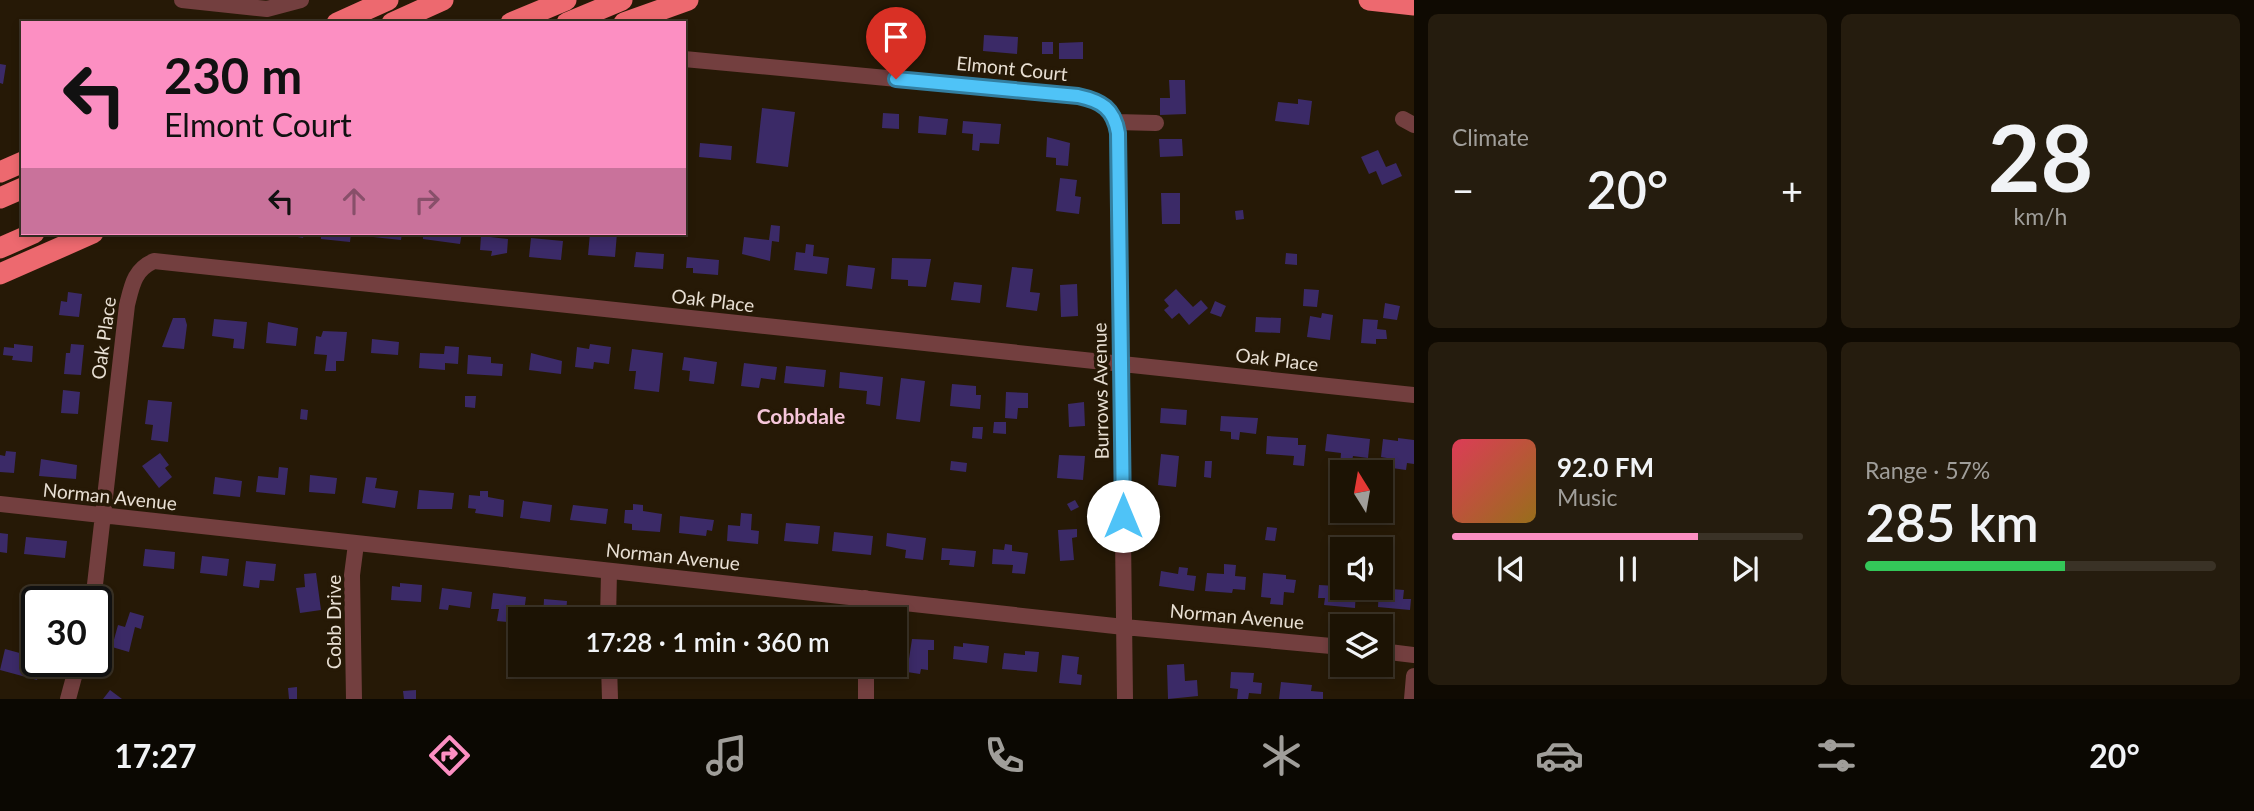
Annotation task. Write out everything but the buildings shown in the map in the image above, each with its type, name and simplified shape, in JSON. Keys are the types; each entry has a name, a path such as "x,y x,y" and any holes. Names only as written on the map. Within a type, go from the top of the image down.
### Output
{"highway":[{"path":"341,21 388,0"},
{"path":"396,21 443,0"},
{"path":"516,21 566,0"},
{"path":"572,21 622,0"},
{"path":"630,21 688,0"},
{"path":"1369,0 1414,5"},
{"path":"0,172 21,163"},
{"path":"0,198 21,189"},
{"path":"0,248 29,235"},
{"path":"0,274 88,235"}],"street":[{"path":"182,0 267,9 301,0"},
{"name":"Elmont Court","path":"686,59 1078,96 1102,103 1116,122"},
{"path":"1116,122 1156,122"},
{"name":"Burrows Avenue","path":"1116,122 1125,699"},
{"name":"Oak Place","path":"103,516 127,305 135,276 145,265 162,261 1414,396"},
{"name":"Norman Avenue","path":"0,505 1124,627 1330,646"},
{"path":"95,586 103,516"},
{"name":"Cobb Drive","path":"354,699 352,575 356,544"},
{"path":"608,607 609,571"},
{"path":"865,598 865,607"},
{"path":"1393,652 1414,655"},
{"path":"1412,699 1414,676"},
{"path":"68,699 74,677"},
{"path":"609,677 610,699"},
{"path":"866,677 866,699"}],"district":[{"name":"Cobbdale","path":"801,415"}],"route":[{"path":"896,79 1078,96 1102,103 1113,114 1118,133 1123,516"}]}
